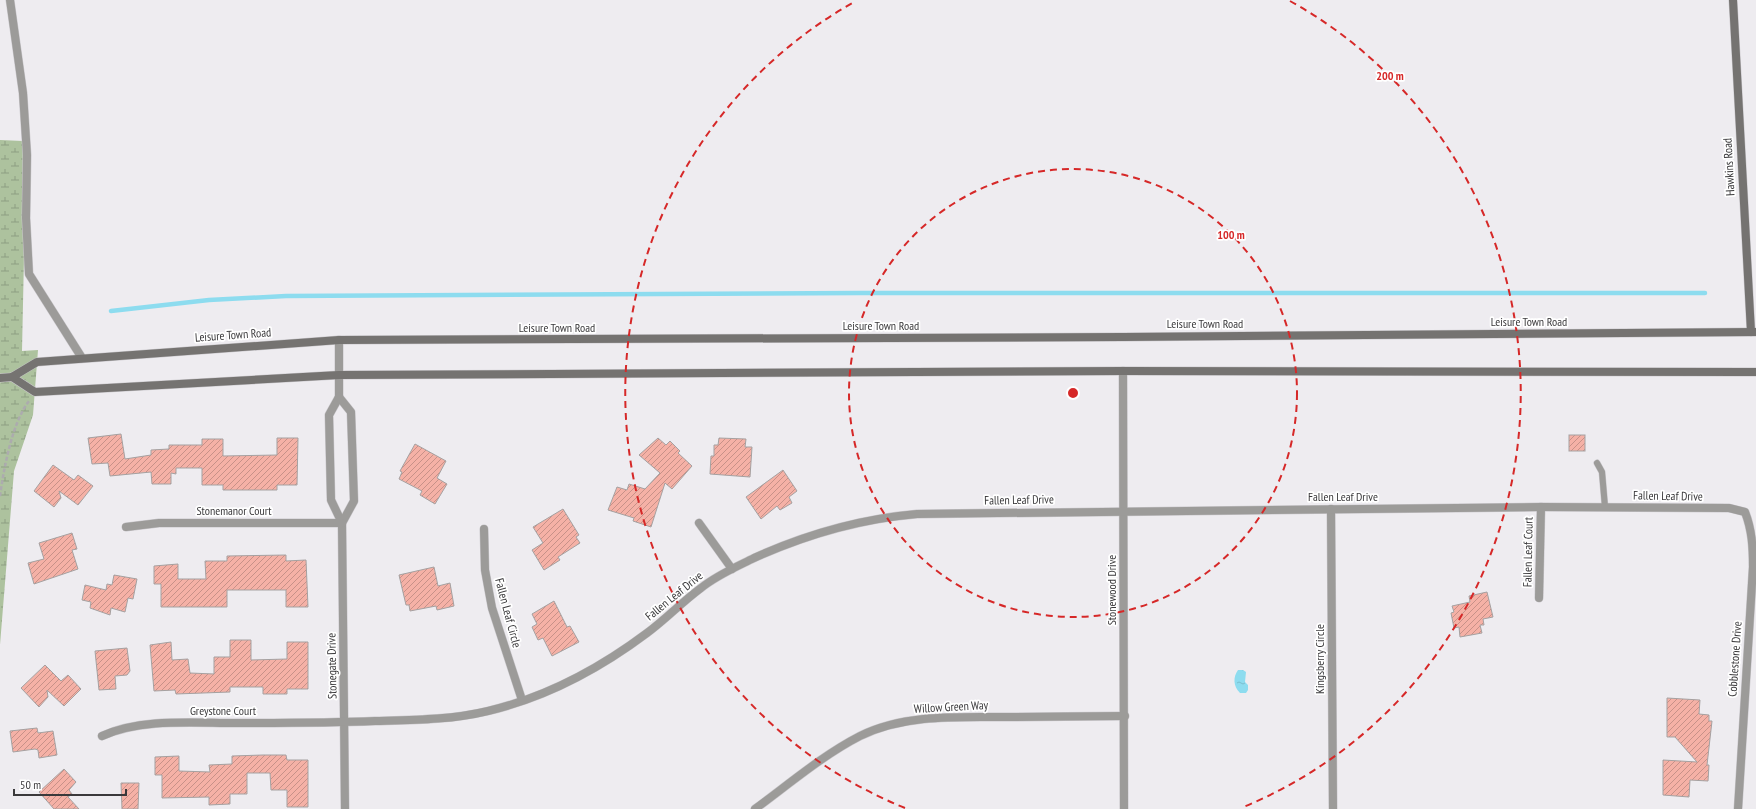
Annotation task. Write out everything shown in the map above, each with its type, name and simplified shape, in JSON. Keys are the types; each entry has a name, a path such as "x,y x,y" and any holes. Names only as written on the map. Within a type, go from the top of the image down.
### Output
{"main road":[{"name":"Hawkins Road","path":"1733,0 1753,332"},
{"name":"Leisure Town Road","path":"0,378 12,377 37,362 339,340 1107,337 1753,332"},
{"path":"12,377 35,392 339,375 1123,371 1756,372"}],"street":[{"path":"10,0 23,93 26,147 26,218 29,274 82,358"},
{"name":"Stonegate Drive","path":"339,340 339,397 329,415 331,500 342,523 345,809"},
{"name":"Stonewood Drive","path":"1123,371 1125,716 1124,809"},
{"name":"Stonegate Drive","path":"339,397 351,412 354,493 354,501 342,523"},
{"name":"Fallen Leaf Drive","path":"345,723 424,720 459,716 489,711 549,691 584,675 615,656 648,632 701,588 732,569 789,542 814,533 884,517 925,514 1541,507 1729,508 1745,512"},
{"name":"Fallen Leaf Court","path":"1539,598 1541,507"},
{"name":"Kingsberry Circle","path":"1331,509 1333,809"},
{"name":"Cobblestone Drive","path":"1738,809 1753,567 1751,528 1745,512"},
{"name":"Stonemanor Court","path":"126,527 160,523 342,523"},
{"path":"699,523 732,569"},
{"name":"Fallen Leaf Circle","path":"484,529 485,570 492,608 522,700"},
{"name":"Willow Green Way","path":"755,809 832,754 861,736 888,726 921,719 963,717 1125,716"},
{"name":"Greystone Court","path":"102,736 117,729 132,725 196,722 345,723"}],"lane":[{"path":"1597,463 1602,472 1605,507"}],"path":[{"path":"0,496 10,447 24,408 30,401"}],"green space":[{"path":"0,140 23,141 25,209 22,351 38,350 33,415 14,471 0,645"}],"water":[{"path":"1238,670 1243,670 1246,672 1245,682 1248,685 1248,690 1246,693 1240,693 1235,684 1235,676"}],"building":[{"path":"121,434 125,459 151,455 151,450 169,449 169,445 202,445 202,439 223,439 223,456 277,455 277,438 298,438 297,485 277,485 277,490 223,490 223,485 202,485 202,468 176,468 176,474 171,473 171,484 152,484 151,472 110,476 108,463 92,464 88,438"},
{"path":"1569,435 1585,435 1585,451 1569,451"},
{"path":"658,438 666,445 670,441 680,451 678,453 692,466 672,489 665,483 651,527 633,521 634,518 608,510 617,487 627,490 629,484 645,489 660,473 639,455"},
{"path":"719,438 746,439 745,447 752,447 750,477 710,474 711,456 714,456 714,445 718,445"},
{"path":"415,444 446,461 437,478 447,484 435,504 420,495 422,491 399,479 402,472 400,471"},
{"path":"53,465 74,480 78,475 93,486 78,505 59,491 61,498 54,507 34,491"},
{"path":"783,470 797,491 789,497 792,503 780,510 777,506 761,519 746,497"},
{"path":"563,509 579,535 576,537 580,543 558,557 560,560 544,570 532,550 543,543 533,527"},
{"path":"72,533 77,549 72,550 78,569 34,584 28,563 44,559 39,543"},
{"path":"286,555 286,561 306,560 308,607 286,607 286,590 227,590 227,607 161,607 161,584 154,584 154,566 178,564 178,579 206,579 205,561 227,561 227,556"},
{"path":"434,567 438,586 450,583 454,606 437,610 436,606 410,611 409,605 406,605 399,575"},
{"path":"114,575 137,579 133,599 128,598 125,612 111,608 110,615 90,608 91,602 82,600 85,585 106,590 107,584 112,585"},
{"path":"1487,592 1493,617 1483,619 1484,625 1480,625 1482,633 1460,637 1459,627 1454,628 1451,613 1454,612 1452,606 1470,602 1469,596"},
{"path":"554,601 567,627 570,626 579,642 552,656 543,638 538,640 532,627 537,624 532,614"},
{"path":"230,640 251,640 251,660 287,659 287,642 308,642 308,689 287,689 287,694 263,694 263,687 230,687 230,692 176,694 175,690 154,691 150,645 171,642 172,660 188,659 190,673 214,674 214,657 230,657"},
{"path":"127,648 130,671 127,675 115,676 116,689 99,690 95,651"},
{"path":"45,665 61,681 68,675 81,689 64,706 47,690 48,697 39,707 21,688"},
{"path":"1667,698 1700,700 1699,714 1709,715 1709,721 1712,721 1707,765 1709,765 1708,781 1690,780 1689,797 1663,795 1663,760 1697,762 1675,737 1667,737"},
{"path":"37,728 38,733 53,731 57,755 39,758 38,750 35,749 13,752 10,731"},
{"path":"286,755 287,760 308,760 308,807 287,807 287,790 271,790 270,773 247,773 247,794 230,794 230,804 209,805 209,797 162,798 162,775 155,775 155,757 179,756 179,771 210,772 209,765 232,764 232,756"},
{"path":"64,769 76,782 69,790 72,794 68,797 79,809 54,809 39,792"},
{"path":"121,783 139,783 138,809 122,809"}],"waterway":[{"path":"111,311 209,300 286,296 861,293 1705,293"}]}
